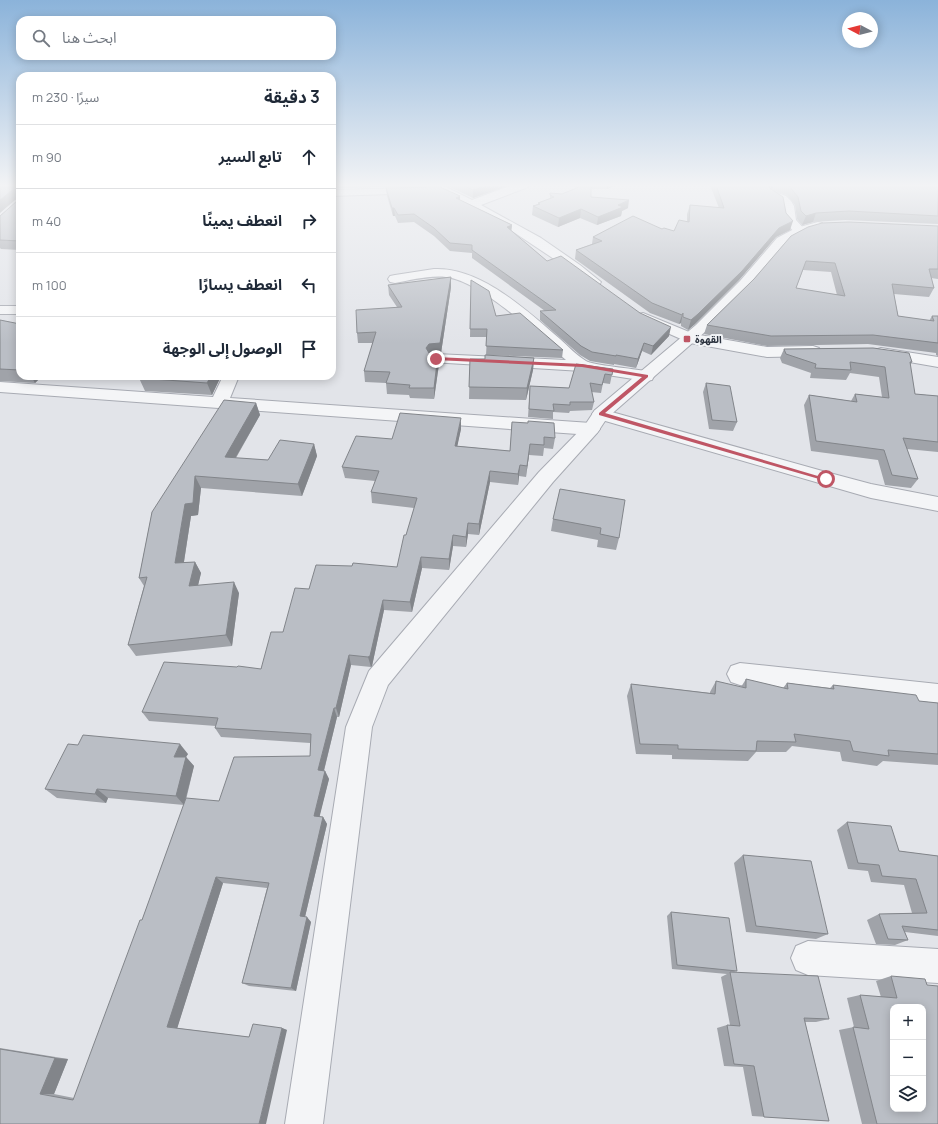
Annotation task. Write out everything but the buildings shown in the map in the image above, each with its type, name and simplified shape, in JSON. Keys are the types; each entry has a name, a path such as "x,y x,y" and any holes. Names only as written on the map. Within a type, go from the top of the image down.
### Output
{"street":[{"path":"533,237 568,261 604,289"},
{"path":"304,1124 359,727 378,679 546,477 596,421 701,328 745,284 782,242 789,237"},
{"path":"395,279 429,273 448,273 469,279 507,304 582,366"},
{"path":"632,309 644,317 690,338 767,352 829,351"},
{"path":"0,310 16,310"},
{"path":"868,351 938,362"},
{"path":"436,359 582,366 646,376"},
{"path":"61,392 69,380"},
{"path":"219,403 229,380"},
{"path":"0,387 219,403 596,421 826,479 935,509"},
{"path":"740,674 938,696"},
{"path":"808,958 938,966"}],"place":[{"name":"القهوة","path":"687,339"}],"route":[{"path":"436,359 582,366 646,376 601,414 776,463 826,479"}]}
